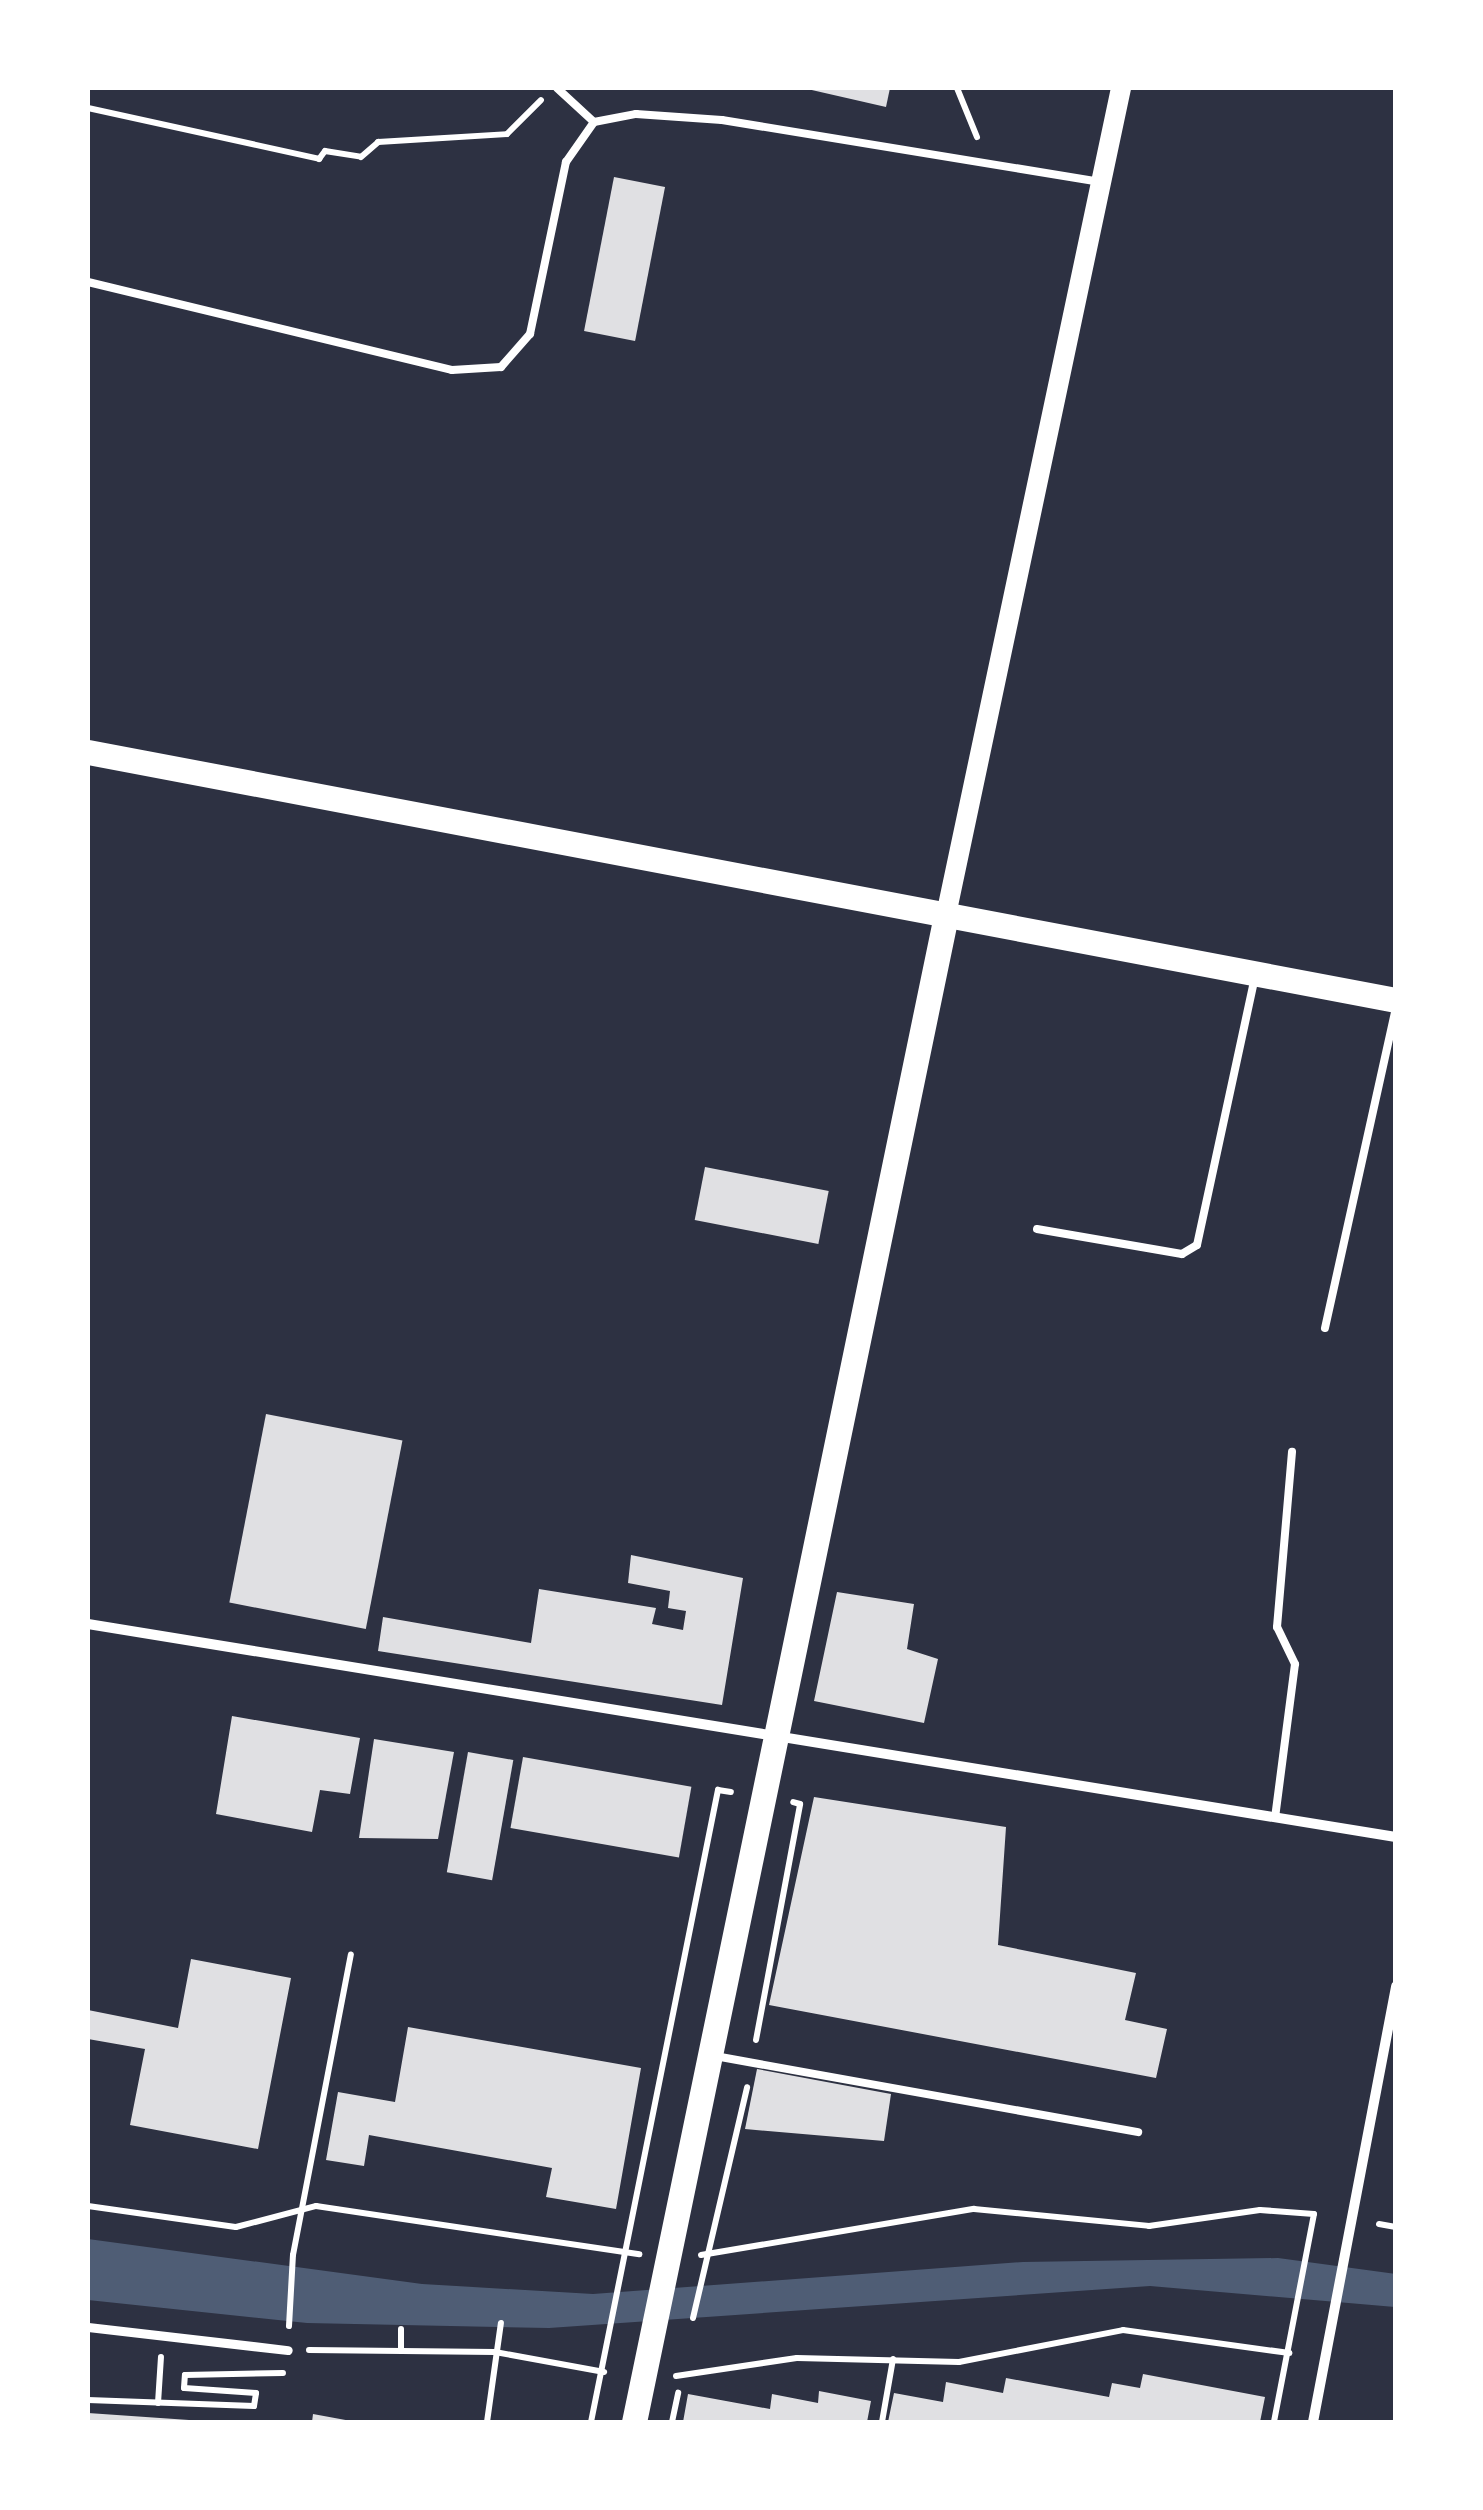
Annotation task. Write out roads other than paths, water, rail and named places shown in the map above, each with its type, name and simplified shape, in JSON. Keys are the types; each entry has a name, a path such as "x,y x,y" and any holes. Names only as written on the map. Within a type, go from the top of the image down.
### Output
{"main road":[{"path":"634,2422 946,915 1122,88"},
{"path":"88,752 1396,1000"}],"street":[{"path":"88,1624 775,1740 1396,1836"},
{"path":"1313,2422 1396,1986"},
{"path":"88,2327 288,2350"}],"lane":[{"path":"555,88 594,122"},
{"path":"88,282 452,370 501,368 530,334 566,162 594,122 636,114 722,120 1104,182"},
{"path":"1037,1228 1182,1254 1196,1246 1256,973"},
{"path":"1325,1328 1396,1009"},
{"path":"1275,1818 1294,1664 1277,1627 1292,1452"},
{"path":"710,2055 1138,2132"}],"water":[{"path":"88,2239 422,2284 593,2294 1023,2262 1278,2258 1396,2274 1395,2307 1150,2286 549,2328 307,2323 88,2300"}]}
